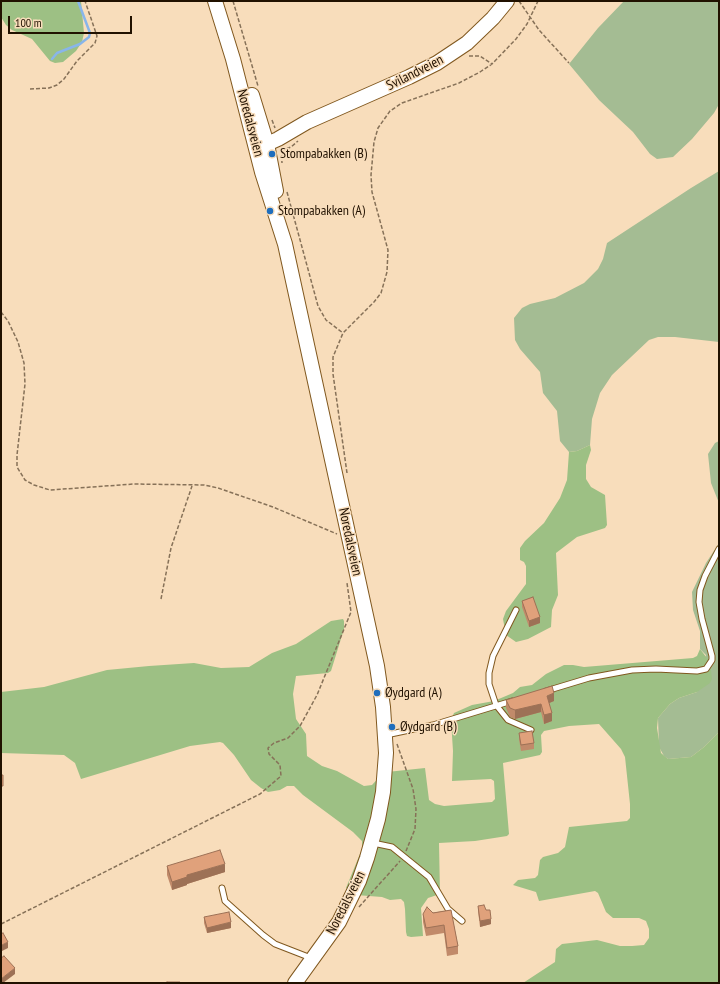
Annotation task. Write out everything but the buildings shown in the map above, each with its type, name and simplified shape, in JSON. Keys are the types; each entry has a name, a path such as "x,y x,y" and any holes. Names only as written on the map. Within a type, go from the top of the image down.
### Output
{"main road":[{"name":"Noredalsveien","path":"215,1 265,136"},
{"name":"Noredalsveien","path":"224,1 265,136 262,172 285,244 377,666 385,735 383,792 372,843 363,871 350,901 332,932 295,983"},
{"name":"Svilandveien","path":"265,136 307,122 437,63 471,39 493,18 507,1"}],"lane":[{"path":"541,692 589,678 632,670 697,672 706,669 712,660 712,656 702,619 699,597 701,584 719,549"},
{"path":"516,610 490,663 489,684 496,705 508,720 531,730"},
{"path":"385,735 433,725 521,698"},
{"path":"372,843 392,847 429,877 448,909 462,921"},
{"path":"222,888 225,901 263,935 275,944 313,959"}],"path":[{"path":"30,89 49,88 57,85 64,79 76,61 95,43 97,36 85,1"},
{"path":"233,1 259,89"},
{"path":"519,1 530,19 569,63"},
{"path":"286,189 318,306 326,320 343,333 377,297 388,272 388,250 374,200 371,175 374,142 380,124 390,111 402,103 459,83 480,72 509,48 530,19 538,1"},
{"path":"265,136 269,116"},
{"path":"282,151 282,169"},
{"path":"1,312 8,321 18,342 24,363 25,384 16,455 17,467 25,480 34,486 50,490 134,484 204,485 218,488 273,507 339,535 348,534"},
{"path":"161,599 171,548 192,486"},
{"path":"1,924 260,794 281,776 280,765 269,754 268,748 274,743 288,738 300,726 317,695 351,612 346,581"}],"green space":[{"path":"1,1 81,1 84,33 82,42 76,51 63,62 55,63 50,61 32,39 12,30 6,25 1,17"},
{"path":"624,1 719,1 718,106 692,139 673,157 657,159 650,154 633,132 599,100 569,64 598,28"},
{"path":"719,171 719,342 675,337 658,337 649,340 612,375 600,393 592,419 590,445 577,451 569,452 560,441 557,411 543,393 540,372 520,349 515,340 514,318 522,308 530,304 555,298 584,283 598,269 603,259 607,243"},
{"path":"719,441 719,503 711,483 708,454 715,443"},
{"path":"590,445 591,450 586,465 586,479 591,487 605,495 607,525 605,528 577,537 556,553 558,595 552,610 551,627 528,639 516,642 506,635 503,619 506,611 526,584 526,566 524,562 520,560 520,548 525,541 544,523 560,498 567,480 569,452 577,451"},
{"path":"719,543 719,732 691,757 668,759 664,756 659,747 658,718 670,704 679,698 697,692 706,655 700,649 700,631 693,610 692,592 706,563"},
{"path":"343,619 344,629 331,671 328,673 296,676 293,694 296,719 306,734 307,756 322,766 337,771 364,786 372,785 383,773 425,768 429,800 435,804 444,806 492,802 495,799 494,781 491,779 452,781 453,751 451,720 454,713 472,705 494,701 513,693 520,687 532,685 546,674 564,665 584,667 693,658 697,656 700,649 710,662 712,679 710,683 697,692 679,698 670,704 658,718 657,728 661,753 668,759 691,757 719,732 719,983 523,983 555,962 556,949 562,944 597,940 620,946 632,946 644,945 649,938 649,929 646,921 639,918 613,918 606,912 598,893 595,891 539,901 536,892 513,885 518,880 535,878 538,875 540,860 543,857 558,853 565,847 569,827 627,821 630,818 625,757 621,749 599,724 569,726 544,731 541,735 542,752 540,755 503,763 509,834 507,836 475,841 439,843 440,894 428,898 421,908 423,936 411,937 407,936 404,902 401,899 390,900 382,897 356,895 346,888 362,849 362,841 353,832 303,795 294,786 287,786 280,790 268,792 261,788 251,780 234,755 223,743 220,742 190,746 81,779 75,763 64,755 1,753 1,692 44,687 107,670 194,663 221,668 249,667 272,653 296,644 331,621"}],"waterway":[{"path":"52,59 57,53 80,44 89,37 90,33 78,1"}],"place":[{"name":"Stompabakken (B)","path":"272,154"},
{"name":"Stompabakken (A)","path":"270,211"},
{"name":"Øydgard (A)","path":"377,693"},
{"name":"Øydgard (B)","path":"392,727"}]}
